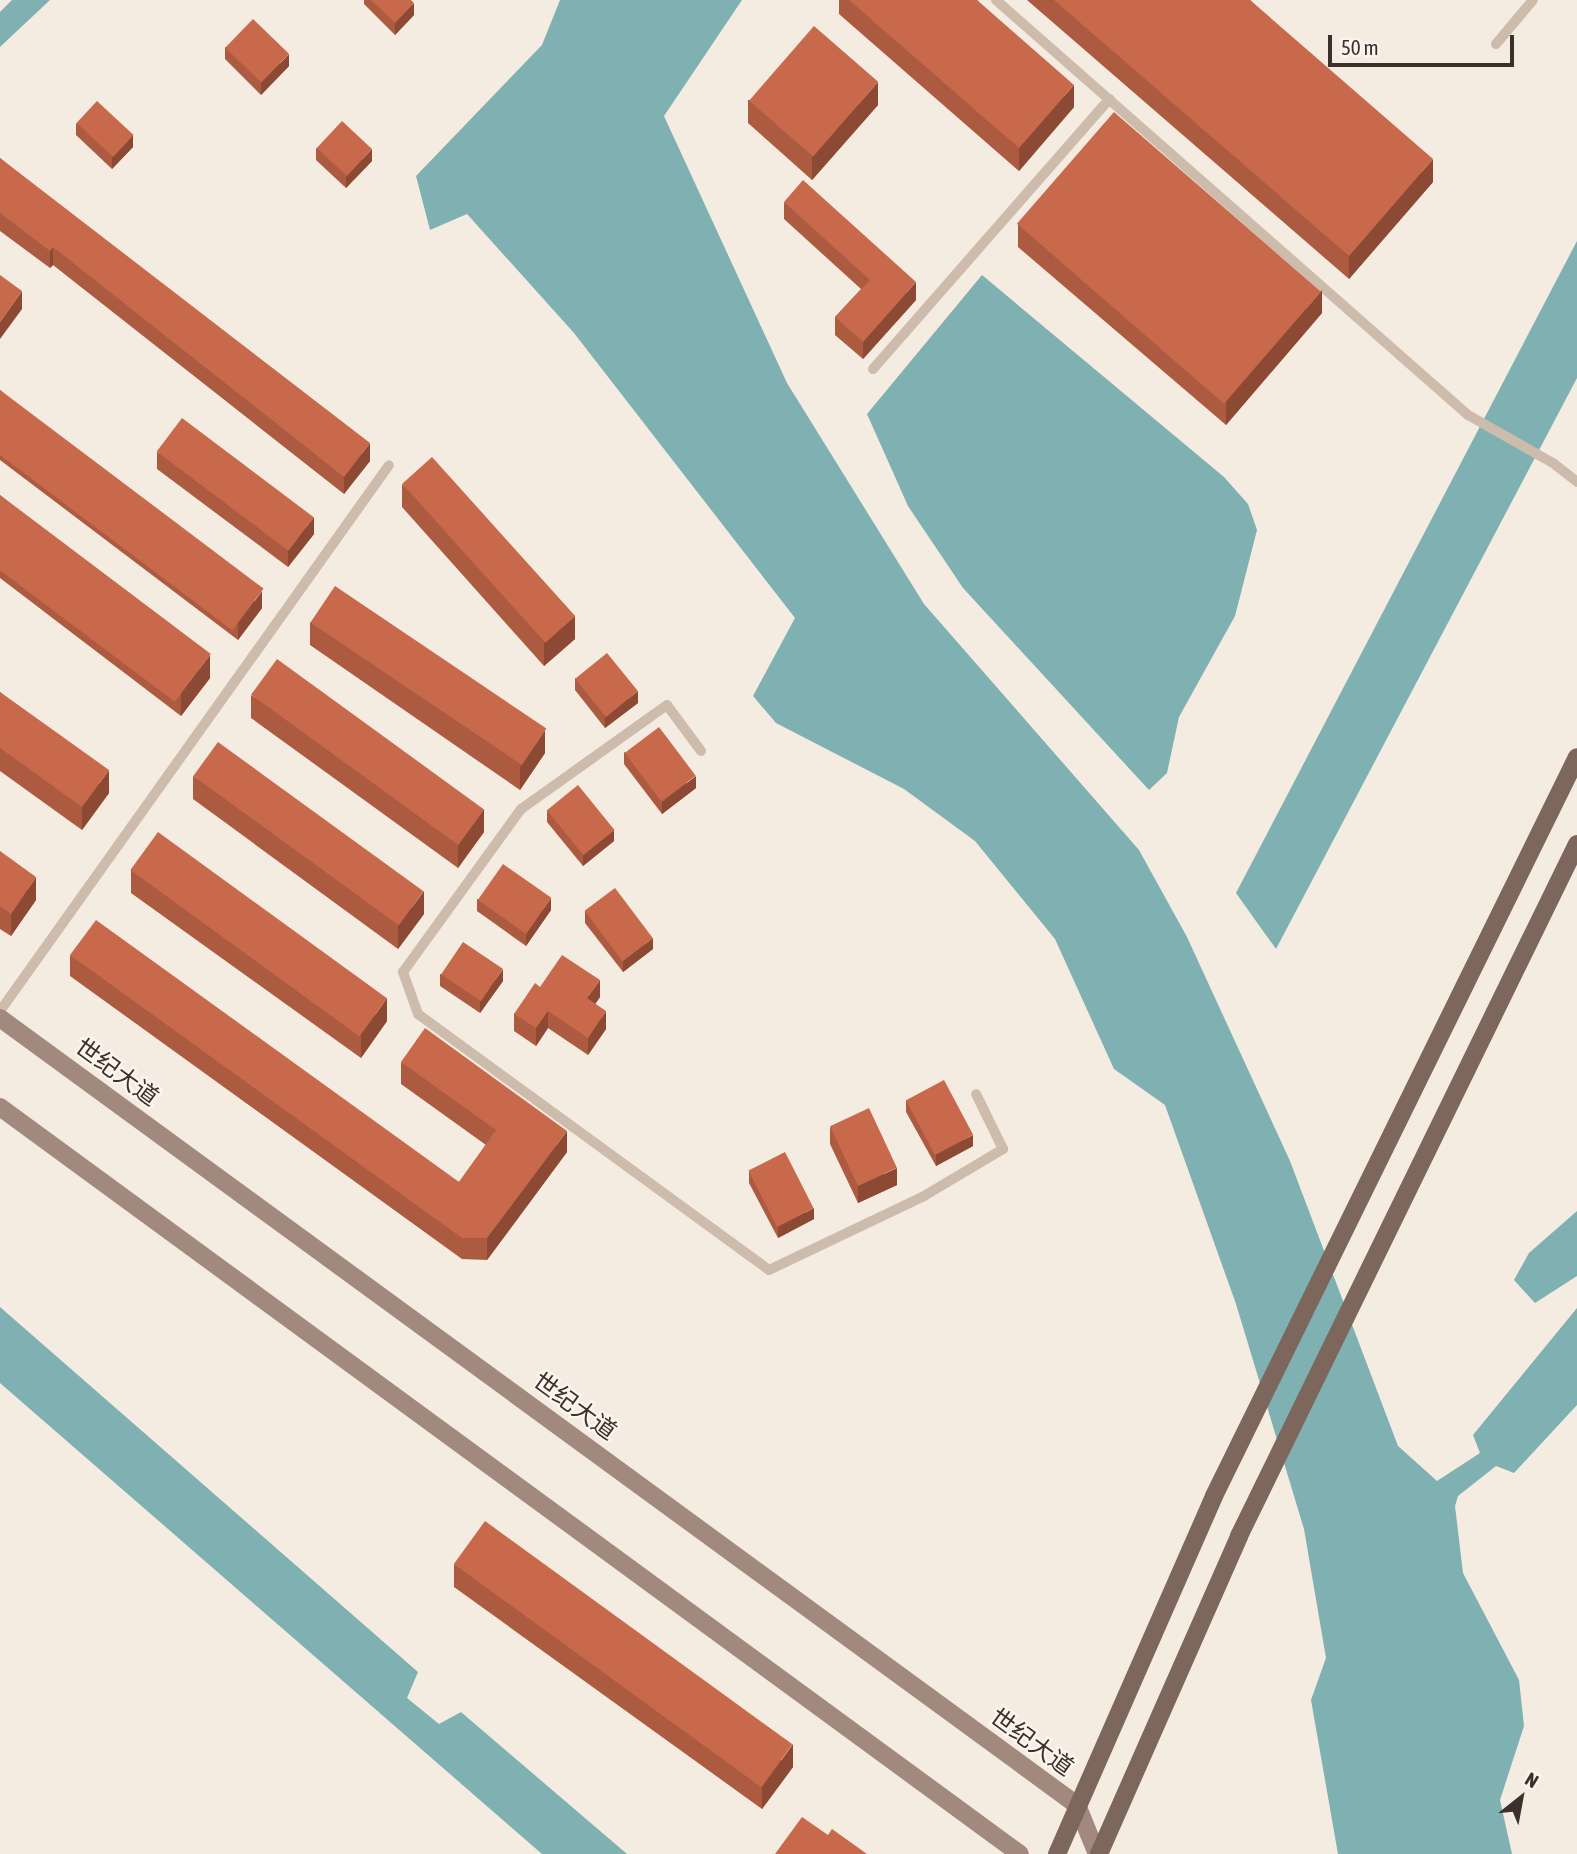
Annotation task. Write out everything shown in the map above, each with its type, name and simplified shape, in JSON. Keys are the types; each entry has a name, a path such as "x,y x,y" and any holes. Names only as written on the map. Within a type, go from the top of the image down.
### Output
{"main road":[{"path":"1057,1854 1214,1496 1350,1213 1577,757"},
{"path":"1098,1854 1239,1536 1577,844"},
{"name":"世纪大道","path":"0,1018 1077,1805 1098,1854"},
{"path":"0,1107 1020,1854"}],"lane":[{"path":"996,0 1468,415 1553,463 1577,482"},
{"path":"1496,44 1533,0"},
{"path":"873,369 1109,100"},
{"path":"0,1011 389,465"},
{"path":"701,751 667,705 521,809 403,972 418,1014 769,1270 924,1196 1003,1149 975,1094"}],"water":[{"path":"12,0 50,0 0,47 0,12"},
{"path":"560,0 742,0 664,116 787,383 924,604 1139,850 1187,937 1290,1161 1398,1446 1437,1481 1480,1453 1473,1435 1577,1308 1577,1405 1514,1473 1496,1466 1458,1496 1455,1506 1463,1573 1519,1680 1524,1726 1500,1800 1512,1854 1338,1854 1311,1700 1326,1658 1304,1529 1236,1304 1165,1105 1114,1069 1055,939 975,841 904,789 776,723 753,696 795,618 574,333 467,214 430,230 416,176 542,45"},
{"path":"1577,241 1577,378 1276,949 1236,893"},
{"path":"982,275 1224,477 1248,504 1257,530 1235,616 1179,717 1167,773 1149,790 963,588 908,506 867,414"},
{"path":"1577,1211 1577,1276 1535,1303 1514,1280 1529,1253"},
{"path":"0,1307 418,1672 407,1698 439,1724 461,1712 627,1854 542,1854 0,1383"}],"building":[{"path":"371,0 411,0 414,3 395,23"},
{"path":"849,0 977,0 1074,85 1019,148"},
{"path":"1054,0 1250,0 1433,159 1349,256"},
{"path":"253,19 289,54 261,83 225,48"},
{"path":"814,26 878,82 813,156 749,101"},
{"path":"97,101 134,135 113,157 77,123"},
{"path":"1114,112 1321,292 1224,403 1017,224"},
{"path":"342,121 372,149 347,176 317,148"},
{"path":"0,158 370,443 344,477 53,247 50,251 0,213"},
{"path":"803,180 916,282 863,342 835,317 870,280 784,202"},
{"path":"0,275 22,291 0,322"},
{"path":"0,390 264,589 232,630 0,455"},
{"path":"182,418 314,517 288,551 157,452"},
{"path":"432,457 575,616 545,643 402,484"},
{"path":"0,495 211,654 175,702 0,570"},
{"path":"335,586 546,729 522,765 310,622"},
{"path":"607,653 638,691 606,717 575,679"},
{"path":"277,659 484,809 458,845 251,695"},
{"path":"0,692 109,770 82,807 0,748"},
{"path":"659,727 696,776 661,802 625,753"},
{"path":"218,742 423,891 399,925 193,776"},
{"path":"578,785 615,830 583,855 547,810"},
{"path":"158,832 387,998 359,1036 130,870"},
{"path":"0,851 36,877 11,914 0,906"},
{"path":"503,864 551,898 526,934 478,900"},
{"path":"615,888 653,938 623,961 585,911"},
{"path":"96,920 459,1182 496,1130 401,1062 425,1028 567,1131 487,1238 462,1238 70,955"},
{"path":"463,942 503,969 481,1001 441,974"},
{"path":"562,955 600,980 587,998 606,1011 588,1038 548,1011 536,1028 514,1014 535,983 540,987"},
{"path":"944,1080 973,1135 935,1155 906,1100"},
{"path":"869,1108 897,1168 858,1186 830,1126"},
{"path":"785,1152 814,1208 777,1227 748,1171"},
{"path":"485,1521 792,1744 761,1787 454,1564"},
{"path":"802,1817 828,1835 832,1829 867,1854 775,1854"}]}
